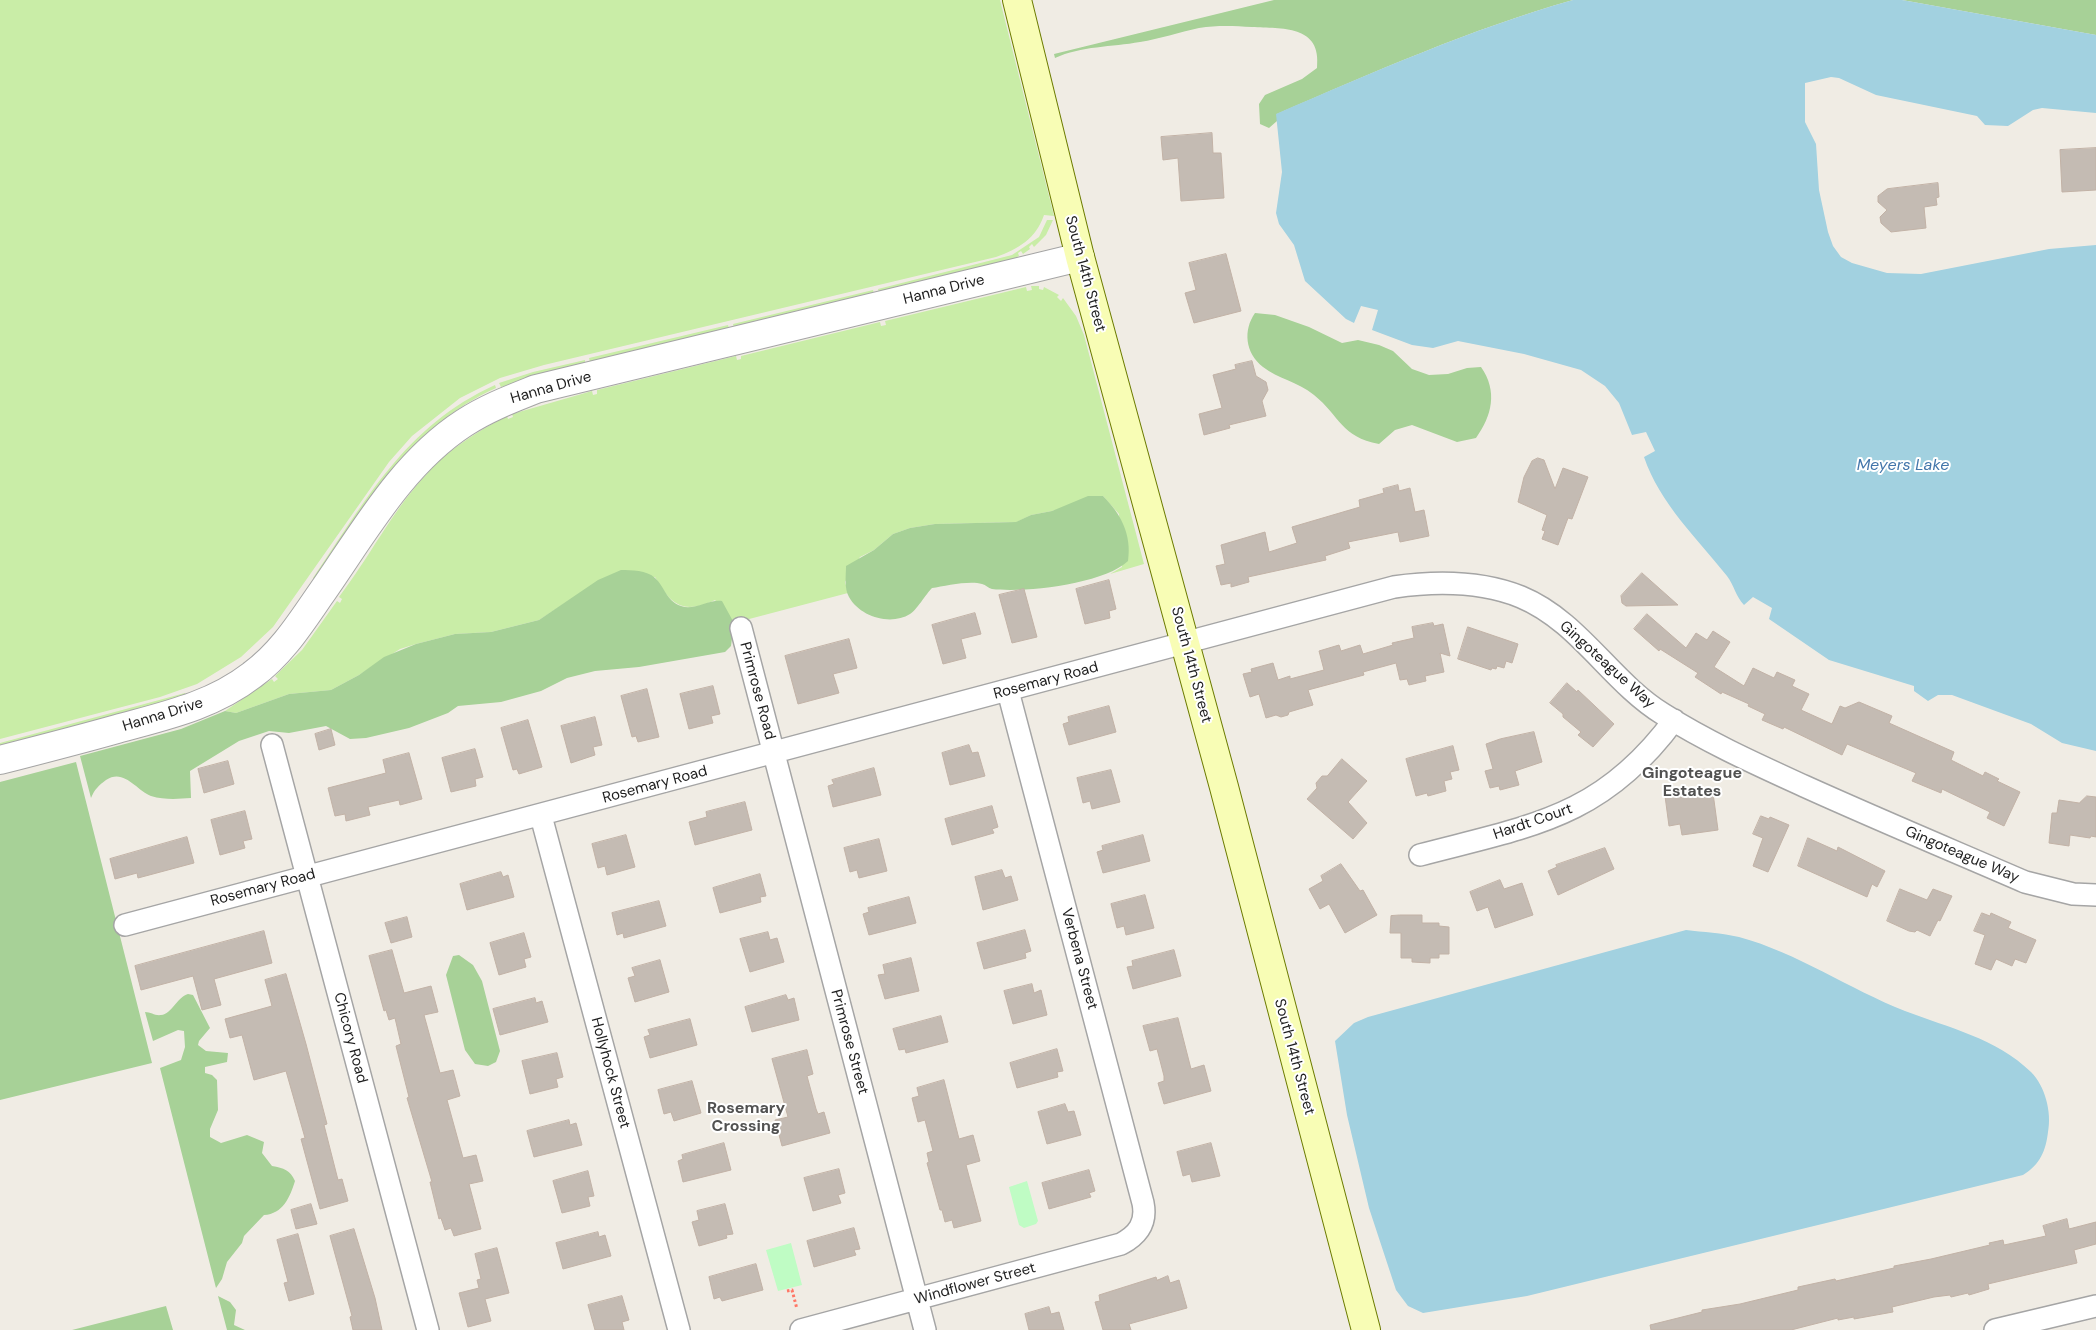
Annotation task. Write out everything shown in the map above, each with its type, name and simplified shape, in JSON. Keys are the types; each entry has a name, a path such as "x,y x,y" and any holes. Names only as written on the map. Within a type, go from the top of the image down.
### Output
{"main road":[{"name":"South 14th Street","path":"1017,0 1080,257 1366,1330"}],"street":[{"name":"Hanna Drive","path":"0,760 187,710 222,695 252,676 277,654 296,629 405,474 433,447 464,423 499,403 536,389 1080,257"},
{"name":"Gingoteague Way","path":"1184,643 1394,587 1424,583 1477,586 1522,598 1544,609 1567,627 1645,701 1674,720 1743,758 2025,882 2073,894 2096,895"},
{"name":"Primrose Road","path":"740,628 774,754"},
{"name":"Rosemary Road","path":"125,925 774,754 1184,643"},
{"name":"Verbena Street","path":"1008,691 1143,1203 1145,1217 1142,1227"},
{"name":"Hardt Court","path":"1420,855 1530,826 1586,802 1633,768 1650,752 1674,720"},
{"name":"Chicory Road","path":"272,746 428,1330"},
{"name":"Primrose Street","path":"774,754 925,1330"},
{"name":"Hollyhock Street","path":"540,816 679,1330"},
{"name":"Windflower Street","path":"801,1330 1121,1244 1137,1234 1142,1227"},
{"path":"1995,1330 2096,1306"}],"path":[{"path":"787,1291 794,1289 797,1309"}],"green space":[{"path":"0,0 1000,0 1054,216 1044,215 1031,237 1019,247 996,257 544,365 500,378 460,398 412,436 389,462 273,627 241,657 197,684 160,697 0,739"},
{"path":"1274,0 1573,0 1497,24 1386,67 1277,114 1277,121 1269,128 1260,124 1259,104 1265,95 1302,79 1317,68 1317,54 1313,43 1306,36 1297,32 1275,28 1206,27 1147,41 1075,51 1055,58 1054,54"},
{"path":"1902,0 2096,0 2096,35"},
{"path":"1047,220 1053,220 1046,235 1034,247 1032,244 1029,247 1030,249 1023,254 1021,251 1018,253 1019,256 1015,258 879,293 878,289 1012,255 1039,237"},
{"path":"1031,286 1039,286 1039,289 1043,290 1044,287 1059,295 1057,297 1061,301 1063,298 1076,316 1084,335 1144,564 1110,574 1122,567 1119,514 1103,496 1031,515 1017,522 935,524 910,528 893,534 874,550 860,557 845,582 848,593 734,623 715,600 694,607 679,605 667,595 655,577 582,592 539,620 491,632 455,634 400,649 331,690 289,694 236,713 225,711 272,679 274,682 278,679 275,676 302,650 337,601 340,603 342,599 339,597 412,491 442,458 484,428 507,416 508,419 513,417 512,414 592,391 593,395 597,394 597,390 736,356 737,360 741,359 741,356 880,322 881,326 886,325 885,321 1026,287 1027,291 1032,290"},
{"path":"873,290 874,294 734,328 733,324"},
{"path":"1255,313 1275,315 1309,327 1342,343 1358,340 1379,345 1393,351 1412,369 1429,375 1448,374 1467,368 1481,367 1490,385 1491,394 1489,412 1482,430 1476,438 1457,442 1412,425 1395,430 1379,444 1356,436 1342,425 1323,403 1308,390 1269,371 1252,355 1249,348 1248,334 1251,320"},
{"path":"728,325 729,328 590,362 589,358"},
{"path":"585,360 585,363 501,387 499,383 533,372"},
{"path":"495,385 496,388 465,404 438,424 415,446 373,497 316,580 313,578 370,493 412,444 436,421 464,402"},
{"path":"1088,496 1103,496 1115,510 1127,534 1128,561 1117,569 1101,576 1063,585 1024,590 992,589 977,583 932,588 910,614 894,619 876,618 868,614 854,604 847,593 846,566 874,550 893,534 910,528 935,524 1016,522 1031,515 1052,511"},
{"path":"621,570 639,571 652,575 672,601 681,606 691,607 722,601 734,623 731,646 725,652 639,667 595,671 567,678 541,691 501,702 458,706 448,713 409,728 366,738 350,739 326,726 289,733 269,731 239,741 190,771 191,798 166,799 151,796 124,778 112,777 95,790 91,798 80,756 181,729 225,711 236,713 289,694 331,690 359,675 384,657 416,644 455,634 491,632 539,620 598,580"},
{"path":"185,693 186,696 0,747 0,743"},
{"path":"76,762 152,1063 0,1100 0,782"},
{"path":"459,955 473,965 482,981 500,1051 496,1062 488,1066 475,1064 465,1050 446,975 453,956"},
{"path":"188,994 193,995 210,1028 198,1045 206,1051 228,1053 227,1062 205,1067 205,1073 212,1075 217,1080 218,1110 210,1129 210,1137 221,1143 247,1135 264,1142 262,1153 272,1166 286,1170 295,1181 285,1204 276,1212 264,1215 244,1236 242,1243 227,1262 222,1279 216,1288 160,1068 181,1060 185,1047 184,1031 178,1030 153,1041 145,1012 159,1015 165,1014 181,998"},
{"path":"1027,1181 1038,1221 1036,1224 1024,1228 1019,1225 1009,1187"},
{"path":"791,1243 802,1285 778,1291 766,1250"},
{"path":"218,1296 230,1302 236,1310 234,1325 245,1330 227,1330"},
{"path":"166,1306 173,1330 72,1330"}],"water":[{"name":"Meyers Lake","path":"1573,0 1902,0 2096,35 2096,113 2042,108 2033,110 2008,126 1985,125 1977,116 1876,95 1839,78 1831,77 1805,83 1805,122 1816,144 1819,190 1828,232 1833,246 1841,257 1852,263 1887,273 1921,274 2049,249 2096,245 2096,751 2062,743 2031,724 1952,695 1938,695 1928,701 1914,691 1914,686 1829,660 1769,619 1772,608 1753,597 1744,605 1727,576 1680,520 1660,490 1644,457 1655,451 1646,432 1632,435 1619,403 1605,386 1581,370 1524,354 1458,341 1433,348 1412,345 1372,330 1378,310 1361,306 1354,323 1346,319 1305,281 1294,245 1279,224 1276,213 1282,172 1276,114 1460,38"},
{"path":"1686,930 1739,937 1782,952 1884,1002 1987,1042 2017,1060 2031,1072 2040,1084 2048,1108 2049,1124 2046,1145 2038,1162 2023,1175 1527,1296 1423,1313 1408,1306 1396,1290 1369,1208 1347,1115 1335,1041 1354,1023 1368,1017"}],"building":[{"path":"1212,133 1213,153 1221,153 1224,198 1181,201 1178,158 1163,160 1161,137"},
{"path":"2096,148 2096,190 2062,192 2060,150"},
{"path":"1938,183 1939,197 1936,198 1937,205 1924,207 1926,228 1891,232 1881,223 1880,217 1887,210 1878,202 1878,196 1887,189"},
{"path":"1226,254 1241,311 1194,323 1185,293 1196,290 1189,263"},
{"path":"1252,361 1256,376 1266,382 1268,390 1262,401 1266,416 1229,425 1230,428 1204,435 1199,414 1222,408 1213,375 1236,369 1235,365"},
{"path":"1538,458 1544,460 1555,489 1563,468 1588,477 1572,519 1568,518 1558,545 1542,539 1545,531 1542,530 1547,515 1518,502 1524,477 1532,461"},
{"path":"1398,485 1399,491 1410,488 1415,512 1424,510 1429,536 1400,542 1398,532 1348,542 1350,548 1325,556 1326,560 1248,577 1249,582 1231,587 1231,583 1221,585 1216,566 1225,564 1221,545 1265,532 1269,552 1297,543 1292,527 1360,507 1359,500 1384,493 1383,489"},
{"path":"1642,573 1678,605 1626,606 1622,603 1621,596"},
{"path":"1109,580 1116,609 1109,611 1110,618 1085,624 1076,589"},
{"path":"1024,589 1037,637 1012,643 999,595"},
{"path":"975,613 981,634 961,639 966,658 943,664 932,625"},
{"path":"1647,614 1686,648 1696,633 1707,640 1713,631 1730,642 1714,667 1744,686 1753,668 1774,678 1777,672 1795,680 1792,686 1809,694 1801,710 1832,724 1840,706 1845,708 1859,702 1892,716 1889,723 1954,752 1951,760 1983,776 1985,772 1999,779 1997,781 2020,792 2004,826 1987,818 1990,812 1942,789 1941,793 1912,781 1916,773 1847,744 1842,755 1784,727 1783,729 1762,720 1765,714 1748,706 1749,704 1722,692 1721,694 1695,677 1698,673 1660,649 1659,651 1634,629"},
{"path":"1433,623 1434,626 1443,624 1450,656 1440,653 1444,672 1425,676 1426,681 1409,685 1407,679 1400,680 1396,663 1363,672 1364,675 1308,690 1313,705 1289,712 1288,715 1281,717 1276,715 1266,718 1259,694 1250,697 1243,674 1252,672 1251,669 1273,663 1278,680 1290,676 1290,679 1324,670 1319,651 1339,645 1341,651 1360,645 1363,654 1393,645 1392,643 1414,638 1412,627"},
{"path":"1468,627 1518,644 1512,663 1506,661 1504,668 1497,666 1496,669 1492,668 1491,670 1458,659"},
{"path":"849,639 857,668 833,674 839,693 798,704 785,656"},
{"path":"1567,683 1577,692 1578,690 1614,724 1593,747 1578,735 1581,732 1550,703"},
{"path":"713,686 720,714 711,716 713,723 689,729 680,694"},
{"path":"647,689 659,737 638,742 636,736 632,737 621,696"},
{"path":"1109,706 1116,732 1069,745 1063,724 1069,722 1068,717"},
{"path":"595,717 602,745 593,747 595,755 571,763 561,726"},
{"path":"528,720 542,767 519,774 517,769 513,770 501,728"},
{"path":"331,729 335,745 319,750 315,734"},
{"path":"1534,732 1542,762 1515,771 1519,785 1500,790 1499,786 1490,788 1485,771 1493,769 1486,744"},
{"path":"969,745 972,753 978,752 985,776 950,785 942,753"},
{"path":"1453,746 1459,770 1450,772 1452,779 1444,781 1446,791 1428,796 1427,793 1416,796 1406,759"},
{"path":"475,749 483,777 475,779 476,786 451,792 442,758"},
{"path":"409,753 422,799 400,805 399,800 368,807 370,815 346,821 345,814 335,816 328,788 386,773 383,760"},
{"path":"1342,759 1367,781 1348,802 1367,823 1353,839 1307,799 1317,788 1316,783 1322,776 1327,776"},
{"path":"228,761 234,784 204,793 198,769"},
{"path":"874,768 881,795 833,807 828,786 834,784 832,780"},
{"path":"1111,770 1120,802 1092,809 1090,801 1083,803 1077,778"},
{"path":"1687,793 1688,796 1713,793 1718,830 1682,835 1680,824 1669,826 1665,796"},
{"path":"2087,796 2096,797 2096,837 2070,835 2069,846 2049,843 2052,813 2057,813 2059,800 2079,803"},
{"path":"745,802 752,830 695,845 689,822 707,817 706,812"},
{"path":"992,806 998,827 992,829 994,833 952,845 945,819"},
{"path":"245,811 252,839 243,841 245,848 220,855 211,820"},
{"path":"1761,816 1769,819 1770,817 1789,825 1768,872 1753,866 1763,838 1753,834"},
{"path":"626,835 635,867 607,875 605,866 598,868 592,844"},
{"path":"1143,835 1150,861 1103,873 1097,852 1103,850 1102,846"},
{"path":"187,837 194,863 138,878 137,873 115,879 110,859"},
{"path":"1808,838 1837,851 1838,847 1885,871 1877,887 1872,884 1867,897 1798,866"},
{"path":"879,839 887,871 859,878 857,870 850,872 844,848"},
{"path":"1605,848 1614,869 1558,895 1548,871 1557,867 1556,865"},
{"path":"1341,864 1360,891 1363,890 1377,915 1345,933 1329,904 1320,909 1309,889 1323,881 1321,876"},
{"path":"1002,870 1005,878 1011,876 1018,900 983,910 975,877"},
{"path":"501,872 503,877 508,875 514,897 467,910 460,884"},
{"path":"760,874 766,896 760,897 761,902 720,913 713,888"},
{"path":"1500,880 1504,889 1522,883 1533,915 1495,928 1488,907 1477,911 1470,892"},
{"path":"1900,889 1927,900 1933,889 1952,896 1940,921 1938,920 1930,936 1917,930 1915,932 1909,931 1887,921"},
{"path":"1145,895 1154,928 1126,935 1124,926 1117,928 1111,904"},
{"path":"909,897 916,923 869,935 863,914 869,912 868,908"},
{"path":"659,901 666,926 624,938 623,933 617,935 612,913"},
{"path":"1982,913 1990,916 1991,913 2011,922 2008,928 2036,940 2026,963 2015,959 2012,966 1996,959 1991,970 1975,964 1985,935 1974,931"},
{"path":"1422,915 1422,923 1439,923 1439,926 1449,927 1449,954 1439,954 1439,958 1430,958 1430,963 1412,962 1412,958 1401,958 1401,933 1390,933 1391,916"},
{"path":"407,917 412,937 391,943 385,923"},
{"path":"1025,930 1031,951 1025,953 1026,958 984,969 977,943"},
{"path":"264,931 272,963 214,979 221,1005 202,1010 193,976 141,990 135,966"},
{"path":"768,932 770,940 777,938 784,962 750,972 740,939"},
{"path":"524,933 531,957 524,959 526,967 499,975 490,943"},
{"path":"392,950 404,993 431,986 438,1012 424,1015 440,1073 453,1070 460,1096 447,1100 463,1158 476,1155 483,1181 469,1184 481,1229 454,1236 451,1228 445,1230 441,1218 439,1219 430,1182 432,1182 407,1098 409,1097 396,1046 401,1044 395,1018 389,1020 386,1010 384,1011 369,956"},
{"path":"1174,950 1181,976 1133,989 1127,967 1133,966 1132,961"},
{"path":"911,958 919,991 885,999 878,975 885,974 883,965"},
{"path":"660,960 669,992 635,1002 628,978 635,976 632,968"},
{"path":"286,974 327,1124 324,1125 338,1180 342,1179 348,1201 320,1209 301,1139 305,1138 286,1071 254,1080 242,1035 230,1038 225,1019 272,1006 265,980"},
{"path":"1032,984 1034,993 1041,990 1047,1015 1013,1024 1004,991"},
{"path":"786,995 788,1000 794,998 799,1020 752,1032 745,1007"},
{"path":"535,998 536,1003 542,1001 548,1022 500,1035 493,1009"},
{"path":"941,1016 948,1042 906,1053 905,1049 899,1050 893,1029"},
{"path":"1178,1018 1191,1069 1204,1065 1211,1091 1164,1104 1158,1083 1164,1081 1164,1076 1157,1049 1150,1051 1143,1026"},
{"path":"690,1019 697,1045 650,1058 644,1037 650,1035 648,1030"},
{"path":"1057,1049 1063,1071 1057,1072 1058,1077 1017,1088 1010,1063"},
{"path":"807,1050 813,1074 807,1076 816,1109 818,1114 824,1112 830,1133 782,1146 775,1120 788,1117 772,1059"},
{"path":"557,1053 563,1077 556,1079 558,1087 530,1094 522,1061"},
{"path":"944,1080 959,1139 973,1135 980,1161 966,1165 981,1221 954,1228 952,1220 945,1222 942,1210 940,1210 927,1163 929,1162 927,1153 933,1151 925,1120 918,1122 912,1098 919,1096 917,1088"},
{"path":"692,1081 701,1113 674,1121 671,1112 664,1114 658,1090"},
{"path":"1065,1104 1068,1112 1074,1111 1081,1135 1047,1144 1038,1112"},
{"path":"569,1120 570,1125 576,1123 582,1145 534,1157 527,1131"},
{"path":"724,1143 731,1170 683,1182 678,1161 683,1159 682,1155"},
{"path":"1211,1143 1220,1176 1192,1182 1190,1174 1183,1176 1177,1152"},
{"path":"839,1169 845,1193 838,1195 841,1203 813,1211 804,1178"},
{"path":"1089,1170 1095,1191 1089,1193 1091,1197 1049,1209 1042,1183"},
{"path":"588,1171 594,1196 588,1197 590,1206 562,1213 553,1181"},
{"path":"311,1204 317,1224 296,1229 291,1210"},
{"path":"725,1204 733,1234 726,1235 727,1238 699,1246 692,1222 699,1220 697,1211"},
{"path":"2067,1219 2069,1229 2096,1222 2096,1244 2074,1250 2077,1263 1988,1284 1989,1289 1969,1295 1968,1293 1951,1297 1950,1295 1934,1297 1892,1307 1893,1312 1854,1319 1854,1317 1838,1320 1838,1318 1791,1330 1651,1330 1650,1325 1702,1312 1702,1310 1740,1304 1798,1290 1798,1287 1894,1268 1894,1266 1990,1245 1989,1243 2003,1240 2004,1245 2046,1236 2043,1226"},
{"path":"854,1228 860,1249 854,1250 856,1255 814,1267 807,1241"},
{"path":"354,1229 375,1298 382,1330 353,1330 350,1317 352,1316 330,1236"},
{"path":"598,1232 599,1237 605,1235 611,1256 563,1269 556,1243"},
{"path":"298,1234 314,1294 289,1301 284,1283 288,1282 277,1240"},
{"path":"497,1248 509,1293 485,1299 491,1321 468,1327 459,1293 479,1288 477,1280 481,1279 475,1254"},
{"path":"756,1264 763,1290 722,1301 720,1297 714,1299 709,1277"},
{"path":"1168,1276 1170,1283 1179,1280 1187,1308 1129,1324 1131,1330 1103,1330 1095,1302 1100,1301 1099,1295 1156,1277 1157,1280"},
{"path":"622,1296 629,1320 622,1322 624,1330 595,1330 588,1305"},
{"path":"1049,1307 1051,1314 1059,1312 1064,1330 1029,1330 1025,1314"}],"district":[{"name":"Gingoteague Estates","path":"1692,783"},
{"name":"Rosemary Crossing","path":"746,1118"}]}
